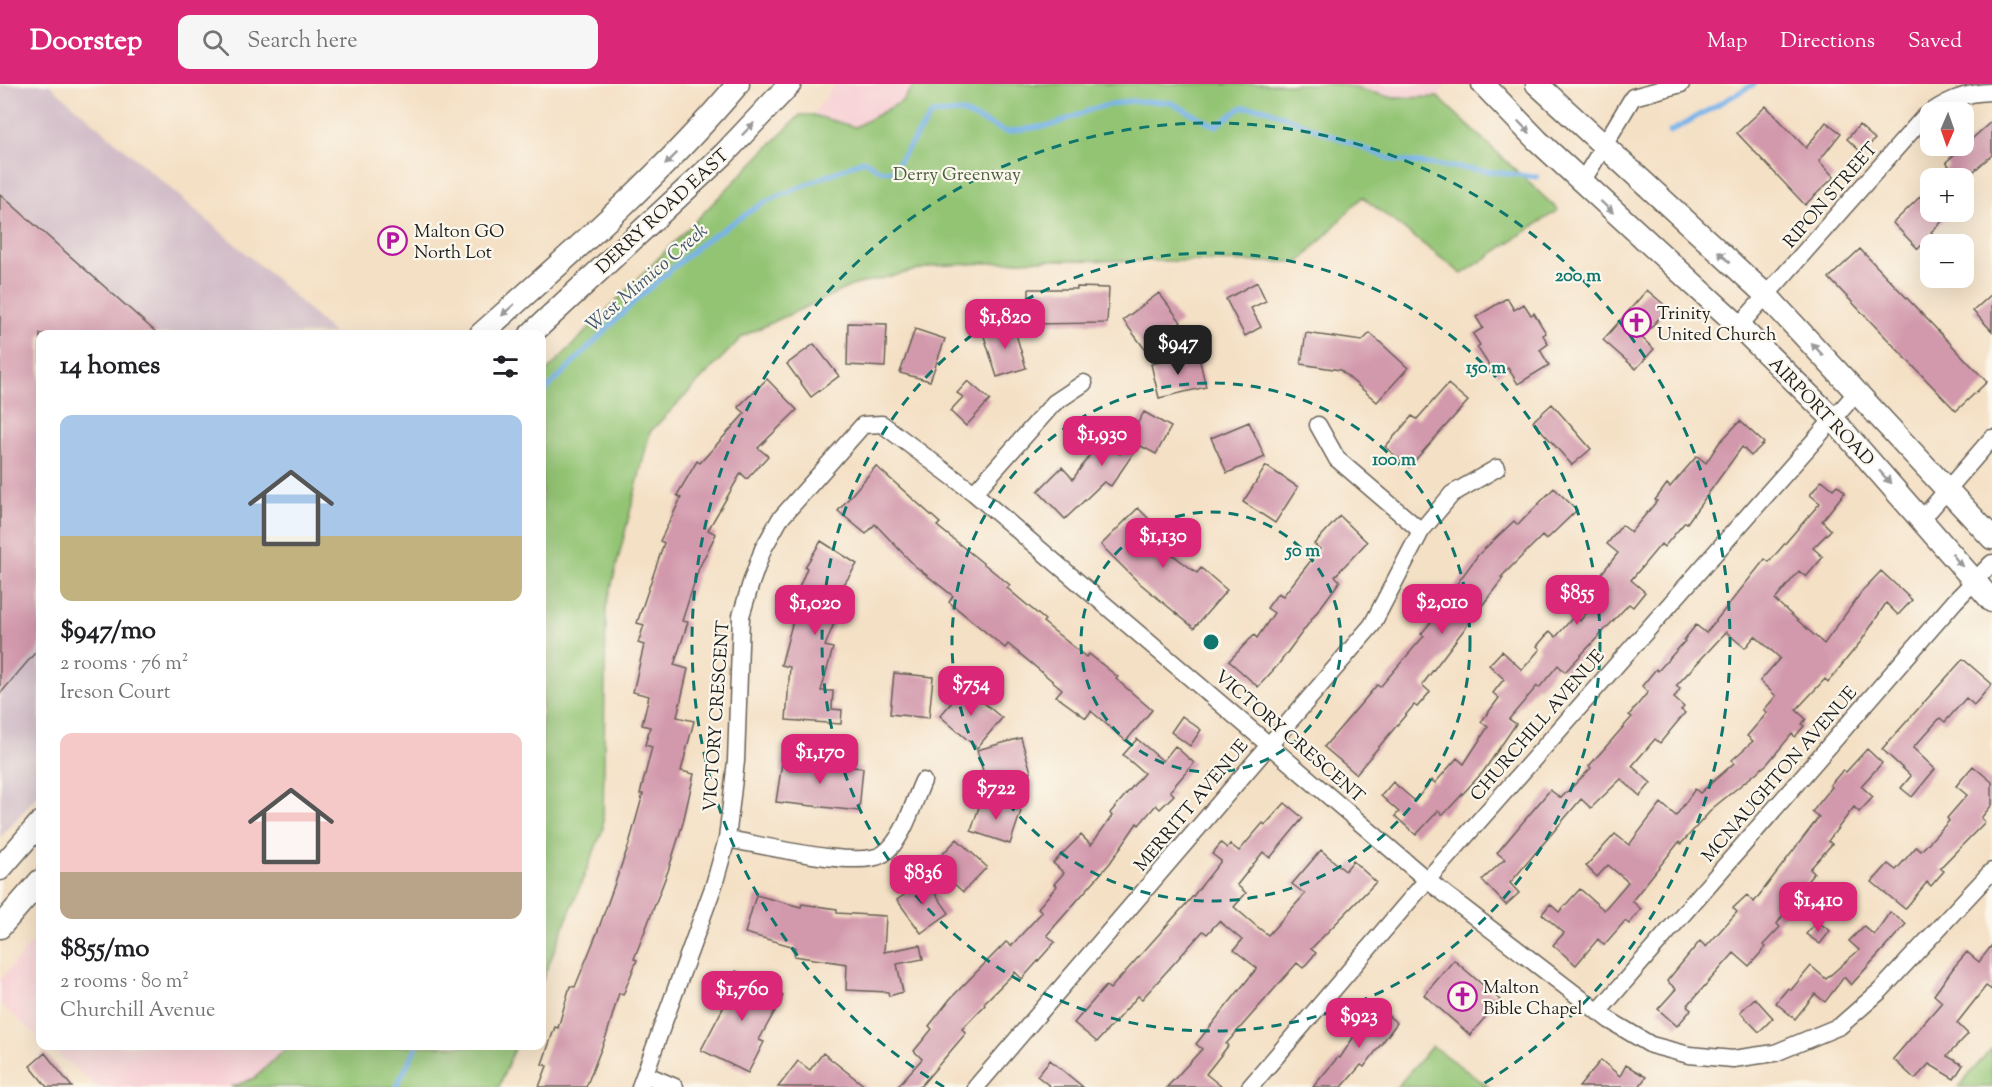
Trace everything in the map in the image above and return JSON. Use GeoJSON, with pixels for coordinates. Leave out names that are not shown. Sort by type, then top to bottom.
{"type":"FeatureCollection","features":[{"type":"Feature","properties":{"kind":"main road","name":"DERRY ROAD EAST"},"geometry":{"type":"LineString","coordinates":[[485,330],[641,189],[696,134],[738,84]]}},
{"type":"Feature","properties":{"kind":"main road","name":"DERRY ROAD EAST"},"geometry":{"type":"LineString","coordinates":[[535,330],[717,162],[790,84]]}},
{"type":"Feature","properties":{"kind":"main road","name":"AIRPORT ROAD"},"geometry":{"type":"LineString","coordinates":[[1484,84],[1581,182],[1739,326],[1832,418],[1992,601]]}},
{"type":"Feature","properties":{"kind":"main road","name":"AIRPORT ROAD"},"geometry":{"type":"LineString","coordinates":[[1537,84],[1767,296],[1945,490],[1992,537]]}},
{"type":"Feature","properties":{"kind":"main road"},"geometry":{"type":"LineString","coordinates":[[0,869],[36,828]]}},
{"type":"Feature","properties":{"kind":"main road"},"geometry":{"type":"LineString","coordinates":[[0,927],[36,886]]}},
{"type":"Feature","properties":{"kind":"street"},"geometry":{"type":"LineString","coordinates":[[1581,182],[1633,97],[1681,84]]}},
{"type":"Feature","properties":{"kind":"street","name":"RIPON STREET"},"geometry":{"type":"LineString","coordinates":[[1739,326],[1923,118],[1942,103],[1979,92],[1992,92]]}},
{"type":"Feature","properties":{"kind":"street"},"geometry":{"type":"LineString","coordinates":[[974,493],[1054,403],[1084,383]]}},
{"type":"Feature","properties":{"kind":"street","name":"CHURCHILL AVENUE"},"geometry":{"type":"LineString","coordinates":[[1250,1087],[1427,880],[1857,392]]}},
{"type":"Feature","properties":{"kind":"street","name":"VICTORY CRESCENT"},"geometry":{"type":"LineString","coordinates":[[642,1080],[714,885],[727,839],[736,761],[741,616],[763,549],[780,519],[863,425],[882,424],[974,493],[1427,880],[1598,1012],[1651,1045],[1689,1055],[1733,1059],[1775,1053],[1840,1026],[1880,991],[1992,871]]}},
{"type":"Feature","properties":{"kind":"street"},"geometry":{"type":"LineString","coordinates":[[1318,425],[1337,459],[1421,531]]}},
{"type":"Feature","properties":{"kind":"street"},"geometry":{"type":"LineString","coordinates":[[1922,519],[1992,438]]}},
{"type":"Feature","properties":{"kind":"street","name":"MERRITT AVENUE"},"geometry":{"type":"LineString","coordinates":[[976,1087],[1372,625],[1421,531],[1452,494],[1497,468]]}},
{"type":"Feature","properties":{"kind":"street","name":"MCNAUGHTON AVENUE"},"geometry":{"type":"LineString","coordinates":[[1598,1012],[1992,563]]}},
{"type":"Feature","properties":{"kind":"street"},"geometry":{"type":"LineString","coordinates":[[727,839],[848,861],[882,855],[896,840],[922,781]]}},
{"type":"Feature","properties":{"kind":"street"},"geometry":{"type":"LineString","coordinates":[[642,1080],[675,1087]]}},
{"type":"Feature","properties":{"kind":"shaded area"},"geometry":{"type":"Polygon","coordinates":[[[0,84],[49,84],[278,281],[330,330],[36,330],[36,797],[0,838],[0,84]]]}},
{"type":"Feature","properties":{"kind":"shaded area"},"geometry":{"type":"Polygon","coordinates":[[[835,84],[915,84],[901,102],[855,127],[813,115],[835,84]]]}},
{"type":"Feature","properties":{"kind":"shaded area"},"geometry":{"type":"Polygon","coordinates":[[[1339,84],[1446,84],[1438,97],[1394,98],[1339,84]]]}},
{"type":"Feature","properties":{"kind":"shaded area"},"geometry":{"type":"Polygon","coordinates":[[[36,938],[36,1035],[0,1004],[0,980],[36,938]]]}},
{"type":"Feature","properties":{"kind":"shaded area"},"geometry":{"type":"Polygon","coordinates":[[[54,1050],[284,1050],[255,1078],[231,1087],[97,1087],[54,1050]]]}},
{"type":"Feature","properties":{"kind":"green space","name":"Derry Greenway"},"geometry":{"type":"Polygon","coordinates":[[[915,84],[1339,84],[1394,98],[1438,97],[1558,210],[1462,274],[1362,197],[1300,262],[1038,260],[934,266],[851,286],[743,336],[650,432],[606,608],[603,829],[546,971],[546,372],[800,115],[813,115],[855,127],[901,102],[915,84]]]}},
{"type":"Feature","properties":{"kind":"green space"},"geometry":{"type":"Polygon","coordinates":[[[1432,1046],[1489,1087],[1397,1087],[1432,1046]]]}},
{"type":"Feature","properties":{"kind":"green space"},"geometry":{"type":"Polygon","coordinates":[[[1992,1048],[1992,1087],[1958,1087],[1992,1048]]]}},
{"type":"Feature","properties":{"kind":"green space"},"geometry":{"type":"Polygon","coordinates":[[[284,1050],[513,1050],[499,1087],[231,1087],[255,1078],[284,1050]]]}},
{"type":"Feature","properties":{"kind":"building"},"geometry":{"type":"Polygon","coordinates":[[[1766,106],[1806,148],[1826,122],[1841,133],[1819,161],[1834,177],[1805,205],[1737,133],[1766,106]]]}},
{"type":"Feature","properties":{"kind":"building"},"geometry":{"type":"Polygon","coordinates":[[[1992,121],[1992,155],[1974,171],[1974,168],[1947,168],[1949,166],[1946,162],[1953,156],[1974,156],[1974,137],[1992,121]]]}},
{"type":"Feature","properties":{"kind":"building"},"geometry":{"type":"Polygon","coordinates":[[[1859,125],[1875,139],[1862,153],[1847,139],[1859,125]]]}},
{"type":"Feature","properties":{"kind":"building"},"geometry":{"type":"Polygon","coordinates":[[[0,194],[153,330],[36,330],[36,652],[0,694],[0,194]]]}},
{"type":"Feature","properties":{"kind":"building"},"geometry":{"type":"Polygon","coordinates":[[[1920,197],[1920,222],[1942,222],[1931,232],[1933,234],[1920,234],[1918,249],[1893,223],[1920,197]]]}},
{"type":"Feature","properties":{"kind":"building"},"geometry":{"type":"Polygon","coordinates":[[[1860,249],[1987,382],[1956,411],[1829,278],[1860,249]]]}},
{"type":"Feature","properties":{"kind":"building"},"geometry":{"type":"Polygon","coordinates":[[[1257,282],[1266,301],[1251,308],[1261,327],[1245,336],[1226,299],[1257,282]]]}},
{"type":"Feature","properties":{"kind":"building"},"geometry":{"type":"Polygon","coordinates":[[[1077,287],[1109,288],[1107,323],[1029,324],[1029,289],[1077,289],[1077,287]]]}},
{"type":"Feature","properties":{"kind":"building","name":"Trinity United Church"},"geometry":{"type":"Polygon","coordinates":[[[1647,290],[1668,308],[1642,338],[1654,349],[1636,369],[1603,340],[1647,290]]]}},
{"type":"Feature","properties":{"kind":"building"},"geometry":{"type":"Polygon","coordinates":[[[1159,293],[1181,322],[1144,348],[1123,320],[1159,293]]]}},
{"type":"Feature","properties":{"kind":"building"},"geometry":{"type":"Polygon","coordinates":[[[1992,294],[1992,331],[1973,311],[1992,294]]]}},
{"type":"Feature","properties":{"kind":"building"},"geometry":{"type":"Polygon","coordinates":[[[1507,298],[1514,310],[1524,304],[1531,315],[1534,313],[1546,333],[1543,335],[1548,344],[1540,350],[1549,365],[1518,384],[1508,368],[1498,375],[1492,366],[1490,367],[1477,347],[1480,345],[1473,334],[1483,328],[1476,317],[1507,298]]]}},
{"type":"Feature","properties":{"kind":"building"},"geometry":{"type":"Polygon","coordinates":[[[848,323],[887,324],[885,367],[847,365],[848,323]]]}},
{"type":"Feature","properties":{"kind":"building"},"geometry":{"type":"Polygon","coordinates":[[[1013,324],[1026,368],[997,377],[983,333],[1013,324]]]}},
{"type":"Feature","properties":{"kind":"building"},"geometry":{"type":"Polygon","coordinates":[[[915,329],[945,339],[930,381],[900,373],[915,329]]]}},
{"type":"Feature","properties":{"kind":"building"},"geometry":{"type":"Polygon","coordinates":[[[1306,333],[1362,341],[1370,333],[1408,368],[1377,402],[1340,370],[1301,364],[1306,333]]]}},
{"type":"Feature","properties":{"kind":"building"},"geometry":{"type":"Polygon","coordinates":[[[814,344],[839,376],[811,397],[787,364],[814,344]]]}},
{"type":"Feature","properties":{"kind":"building"},"geometry":{"type":"Polygon","coordinates":[[[1198,353],[1206,387],[1159,398],[1151,364],[1198,353]]]}},
{"type":"Feature","properties":{"kind":"building"},"geometry":{"type":"Polygon","coordinates":[[[767,379],[797,410],[758,448],[768,456],[747,479],[741,473],[708,530],[716,534],[699,568],[682,621],[688,622],[674,665],[688,669],[677,717],[694,721],[681,771],[694,774],[683,823],[668,871],[634,959],[637,960],[623,995],[619,993],[607,1034],[586,1087],[539,1087],[547,1066],[542,1064],[555,1027],[558,1028],[570,986],[575,987],[597,933],[629,844],[643,794],[640,794],[652,747],[645,745],[650,727],[642,725],[649,696],[633,692],[644,645],[638,643],[644,625],[637,623],[664,543],[660,541],[681,498],[677,495],[697,461],[700,463],[745,413],[738,407],[767,379]]]}},
{"type":"Feature","properties":{"kind":"building"},"geometry":{"type":"Polygon","coordinates":[[[968,381],[990,400],[966,426],[950,411],[963,397],[957,393],[968,381]]]}},
{"type":"Feature","properties":{"kind":"building"},"geometry":{"type":"Polygon","coordinates":[[[1448,384],[1468,401],[1409,467],[1385,447],[1412,416],[1417,419],[1448,384]]]}},
{"type":"Feature","properties":{"kind":"building"},"geometry":{"type":"Polygon","coordinates":[[[1552,404],[1591,449],[1572,465],[1533,421],[1552,404]]]}},
{"type":"Feature","properties":{"kind":"building"},"geometry":{"type":"Polygon","coordinates":[[[1144,412],[1171,427],[1156,454],[1139,445],[1111,486],[1104,482],[1065,519],[1038,491],[1062,467],[1073,479],[1100,440],[1120,454],[1144,412]]]}},
{"type":"Feature","properties":{"kind":"building"},"geometry":{"type":"Polygon","coordinates":[[[1740,421],[1764,443],[1751,456],[1742,447],[1687,523],[1685,522],[1664,547],[1661,544],[1631,580],[1645,592],[1633,607],[1629,604],[1565,672],[1558,665],[1539,688],[1537,686],[1509,719],[1516,724],[1483,772],[1443,815],[1438,811],[1416,835],[1395,816],[1399,812],[1381,796],[1393,782],[1415,801],[1432,780],[1435,783],[1457,758],[1464,764],[1488,727],[1481,722],[1499,698],[1493,693],[1504,679],[1489,665],[1502,651],[1522,670],[1540,649],[1537,646],[1550,631],[1556,637],[1574,616],[1580,621],[1608,587],[1597,579],[1618,553],[1607,544],[1622,525],[1631,532],[1657,501],[1655,500],[1667,484],[1670,487],[1697,456],[1706,463],[1719,443],[1740,421]]]}},
{"type":"Feature","properties":{"kind":"building"},"geometry":{"type":"Polygon","coordinates":[[[1249,422],[1265,457],[1227,473],[1211,438],[1249,422]]]}},
{"type":"Feature","properties":{"kind":"building"},"geometry":{"type":"Polygon","coordinates":[[[876,466],[940,523],[937,526],[1010,585],[1007,588],[1045,620],[1043,622],[1086,657],[1089,654],[1118,677],[1116,679],[1152,710],[1126,741],[1091,711],[1086,718],[1056,696],[1062,689],[1008,644],[1005,648],[949,602],[953,596],[915,566],[875,524],[866,534],[838,511],[876,466]]]}},
{"type":"Feature","properties":{"kind":"building"},"geometry":{"type":"Polygon","coordinates":[[[1266,466],[1298,487],[1275,523],[1243,502],[1266,466]]]}},
{"type":"Feature","properties":{"kind":"building"},"geometry":{"type":"Polygon","coordinates":[[[1822,480],[1833,489],[1837,485],[1845,492],[1822,521],[1831,530],[1813,548],[1823,557],[1806,577],[1799,571],[1775,600],[1824,644],[1863,590],[1881,571],[1912,600],[1898,615],[1886,603],[1862,640],[1828,682],[1825,679],[1796,710],[1806,719],[1802,724],[1804,726],[1795,737],[1792,734],[1767,764],[1714,807],[1681,844],[1679,842],[1632,901],[1641,909],[1629,924],[1625,921],[1604,945],[1598,939],[1576,965],[1553,945],[1564,933],[1542,914],[1550,904],[1559,912],[1580,889],[1604,910],[1628,882],[1608,865],[1597,877],[1586,866],[1615,834],[1629,845],[1661,803],[1676,816],[1695,789],[1700,793],[1734,763],[1732,760],[1753,741],[1747,736],[1767,713],[1764,710],[1776,696],[1760,681],[1780,658],[1755,636],[1745,648],[1726,632],[1676,686],[1680,689],[1674,698],[1684,707],[1681,710],[1685,713],[1660,743],[1655,739],[1632,766],[1651,783],[1640,796],[1621,779],[1591,808],[1581,799],[1510,883],[1519,893],[1506,905],[1482,880],[1505,859],[1497,853],[1550,790],[1561,798],[1591,768],[1589,766],[1632,717],[1629,715],[1648,692],[1642,686],[1656,669],[1658,671],[1696,625],[1706,633],[1765,559],[1769,562],[1820,503],[1810,495],[1822,480]]]}},
{"type":"Feature","properties":{"kind":"building"},"geometry":{"type":"Polygon","coordinates":[[[1554,488],[1577,510],[1546,540],[1542,536],[1501,577],[1503,578],[1422,685],[1430,692],[1417,707],[1414,705],[1356,774],[1324,747],[1377,685],[1380,687],[1424,636],[1421,634],[1454,594],[1451,592],[1478,555],[1514,521],[1518,525],[1554,488]]]}},
{"type":"Feature","properties":{"kind":"building"},"geometry":{"type":"Polygon","coordinates":[[[1138,508],[1161,531],[1157,535],[1177,550],[1173,555],[1197,573],[1201,568],[1227,590],[1194,628],[1137,581],[1101,545],[1138,508]]]}},
{"type":"Feature","properties":{"kind":"building"},"geometry":{"type":"Polygon","coordinates":[[[1340,516],[1367,542],[1335,576],[1340,581],[1278,665],[1258,687],[1229,661],[1254,635],[1257,638],[1274,613],[1267,608],[1278,593],[1283,596],[1320,549],[1314,544],[1340,516]]]}},
{"type":"Feature","properties":{"kind":"building"},"geometry":{"type":"Polygon","coordinates":[[[821,541],[857,564],[834,600],[842,603],[825,646],[833,648],[821,691],[833,691],[832,709],[842,710],[841,724],[786,720],[790,667],[781,665],[794,617],[788,614],[807,568],[805,567],[821,541]]]}},
{"type":"Feature","properties":{"kind":"building"},"geometry":{"type":"Polygon","coordinates":[[[1963,659],[1992,684],[1974,705],[1966,698],[1945,722],[1940,718],[1913,748],[1935,769],[1912,797],[1901,788],[1911,776],[1882,749],[1963,659]]]}},
{"type":"Feature","properties":{"kind":"building"},"geometry":{"type":"Polygon","coordinates":[[[894,673],[933,677],[929,718],[890,714],[894,673]]]}},
{"type":"Feature","properties":{"kind":"building"},"geometry":{"type":"Polygon","coordinates":[[[965,687],[1002,718],[977,748],[940,716],[965,687]]]}},
{"type":"Feature","properties":{"kind":"building"},"geometry":{"type":"Polygon","coordinates":[[[1182,716],[1201,730],[1190,746],[1171,732],[1182,716]]]}},
{"type":"Feature","properties":{"kind":"building"},"geometry":{"type":"Polygon","coordinates":[[[1021,738],[1031,772],[987,785],[977,750],[1021,738]]]}},
{"type":"Feature","properties":{"kind":"building"},"geometry":{"type":"Polygon","coordinates":[[[1137,739],[1163,761],[1175,746],[1194,763],[1170,791],[1174,795],[1160,809],[1156,805],[1139,825],[1137,823],[1110,863],[1047,935],[1055,942],[1022,979],[1015,972],[984,1003],[985,1005],[962,1029],[966,1033],[920,1087],[897,1087],[922,1059],[914,1051],[932,1029],[929,1026],[950,999],[1006,942],[1011,946],[1042,912],[1038,908],[1057,886],[1054,884],[1064,873],[1053,863],[1081,835],[1091,845],[1112,816],[1110,813],[1144,773],[1123,755],[1137,739]]]}},
{"type":"Feature","properties":{"kind":"building"},"geometry":{"type":"Polygon","coordinates":[[[1867,749],[1882,763],[1861,786],[1873,797],[1859,812],[1854,807],[1828,841],[1832,844],[1810,869],[1814,873],[1777,924],[1780,927],[1763,945],[1766,947],[1749,966],[1734,953],[1687,1006],[1691,1010],[1677,1026],[1658,1009],[1676,989],[1667,981],[1700,941],[1706,947],[1737,912],[1733,908],[1747,895],[1754,902],[1819,817],[1812,812],[1832,787],[1830,785],[1843,770],[1846,772],[1867,749]]]}},
{"type":"Feature","properties":{"kind":"building"},"geometry":{"type":"Polygon","coordinates":[[[783,756],[821,762],[821,764],[863,768],[859,811],[776,802],[783,756]]]}},
{"type":"Feature","properties":{"kind":"building"},"geometry":{"type":"Polygon","coordinates":[[[1973,766],[1992,782],[1992,805],[1981,818],[1985,822],[1940,868],[1944,871],[1931,886],[1927,882],[1905,909],[1872,882],[1888,864],[1896,870],[1916,847],[1921,851],[1949,821],[1947,818],[1967,795],[1956,786],[1973,766]]]}},
{"type":"Feature","properties":{"kind":"building"},"geometry":{"type":"Polygon","coordinates":[[[982,798],[1021,811],[1010,844],[971,831],[982,798]]]}},
{"type":"Feature","properties":{"kind":"building"},"geometry":{"type":"Polygon","coordinates":[[[1285,803],[1303,818],[1270,858],[1263,852],[1237,885],[1246,893],[1234,907],[1268,935],[1305,894],[1292,884],[1321,850],[1345,871],[1353,861],[1376,882],[1311,949],[1316,953],[1303,968],[1297,963],[1226,1044],[1228,1046],[1206,1074],[1222,1087],[1167,1087],[1202,1049],[1196,1044],[1257,968],[1234,950],[1242,940],[1219,921],[1207,934],[1203,931],[1142,999],[1138,996],[1097,1042],[1074,1023],[1106,986],[1110,989],[1194,895],[1221,861],[1212,854],[1221,843],[1227,848],[1230,844],[1239,851],[1263,823],[1265,825],[1285,803]]]}},
{"type":"Feature","properties":{"kind":"building"},"geometry":{"type":"Polygon","coordinates":[[[957,839],[987,867],[963,892],[933,864],[957,839]]]}},
{"type":"Feature","properties":{"kind":"building"},"geometry":{"type":"Polygon","coordinates":[[[926,880],[949,913],[921,933],[897,900],[926,880]]]}},
{"type":"Feature","properties":{"kind":"building"},"geometry":{"type":"Polygon","coordinates":[[[756,895],[801,907],[802,904],[837,909],[837,913],[886,916],[884,952],[920,945],[923,959],[897,964],[903,992],[889,996],[888,992],[846,990],[847,964],[794,956],[795,947],[745,933],[756,895]]]}},
{"type":"Feature","properties":{"kind":"building"},"geometry":{"type":"Polygon","coordinates":[[[1890,912],[1906,924],[1851,985],[1844,977],[1825,1002],[1815,994],[1795,1019],[1776,1003],[1788,988],[1791,990],[1811,966],[1826,979],[1859,950],[1849,941],[1864,926],[1874,935],[1890,912]]]}},
{"type":"Feature","properties":{"kind":"building"},"geometry":{"type":"Polygon","coordinates":[[[1817,921],[1830,931],[1820,944],[1806,934],[1817,921]]]}},
{"type":"Feature","properties":{"kind":"building"},"geometry":{"type":"Polygon","coordinates":[[[1992,945],[1992,990],[1986,986],[1957,1023],[1968,1034],[1947,1056],[1963,1065],[1954,1079],[1929,1064],[1915,1079],[1893,1059],[1942,1002],[1934,995],[1967,952],[1979,962],[1992,945]]]}},
{"type":"Feature","properties":{"kind":"building","name":"Malton Bible Chapel"},"geometry":{"type":"Polygon","coordinates":[[[1454,960],[1500,1000],[1470,1035],[1424,995],[1454,960]]]}},
{"type":"Feature","properties":{"kind":"building"},"geometry":{"type":"Polygon","coordinates":[[[736,971],[783,996],[759,1040],[764,1042],[748,1073],[701,1050],[724,1006],[719,1003],[736,971]]]}},
{"type":"Feature","properties":{"kind":"building"},"geometry":{"type":"Polygon","coordinates":[[[1755,998],[1773,1018],[1759,1032],[1740,1012],[1755,998]]]}},
{"type":"Feature","properties":{"kind":"building"},"geometry":{"type":"Polygon","coordinates":[[[1374,1004],[1397,1023],[1364,1067],[1361,1065],[1342,1087],[1313,1087],[1338,1057],[1340,1058],[1364,1021],[1362,1019],[1374,1004]]]}},
{"type":"Feature","properties":{"kind":"building"},"geometry":{"type":"Polygon","coordinates":[[[45,1053],[72,1087],[47,1087],[30,1066],[45,1053]]]}},
{"type":"Feature","properties":{"kind":"building"},"geometry":{"type":"Polygon","coordinates":[[[823,1053],[866,1087],[778,1087],[798,1061],[810,1070],[823,1053]]]}},
{"type":"Feature","properties":{"kind":"building"},"geometry":{"type":"Polygon","coordinates":[[[1050,1060],[1083,1087],[1051,1087],[1037,1076],[1050,1060]]]}},
{"type":"Feature","properties":{"kind":"building"},"geometry":{"type":"Polygon","coordinates":[[[1601,1060],[1620,1076],[1626,1065],[1646,1077],[1639,1087],[1579,1087],[1601,1060]]]}},
{"type":"Feature","properties":{"kind":"waterway","name":"West Mimico Creek"},"geometry":{"type":"LineString","coordinates":[[1670,132],[1754,84]]}},
{"type":"Feature","properties":{"kind":"waterway","name":"West Mimico Creek"},"geometry":{"type":"LineString","coordinates":[[546,390],[637,299],[703,242],[763,203],[864,160],[879,170],[892,171],[932,114],[962,112],[1006,132],[1053,125],[1095,108],[1128,101],[1170,102],[1216,126],[1242,107],[1263,108],[1393,160],[1537,177]]}},
{"type":"Feature","properties":{"kind":"waterway","name":"West Mimico Creek"},"geometry":{"type":"LineString","coordinates":[[396,1087],[415,1050]]}},
{"type":"Feature","properties":{"kind":"place","name":"Malton GO North Lot"},"geometry":{"type":"Point","coordinates":[393,241]}},
{"type":"Feature","properties":{"kind":"place","name":"Trinity United Church"},"geometry":{"type":"Point","coordinates":[1636,323]}},
{"type":"Feature","properties":{"kind":"place","name":"Malton Bible Chapel"},"geometry":{"type":"Point","coordinates":[1462,997]}}]}
